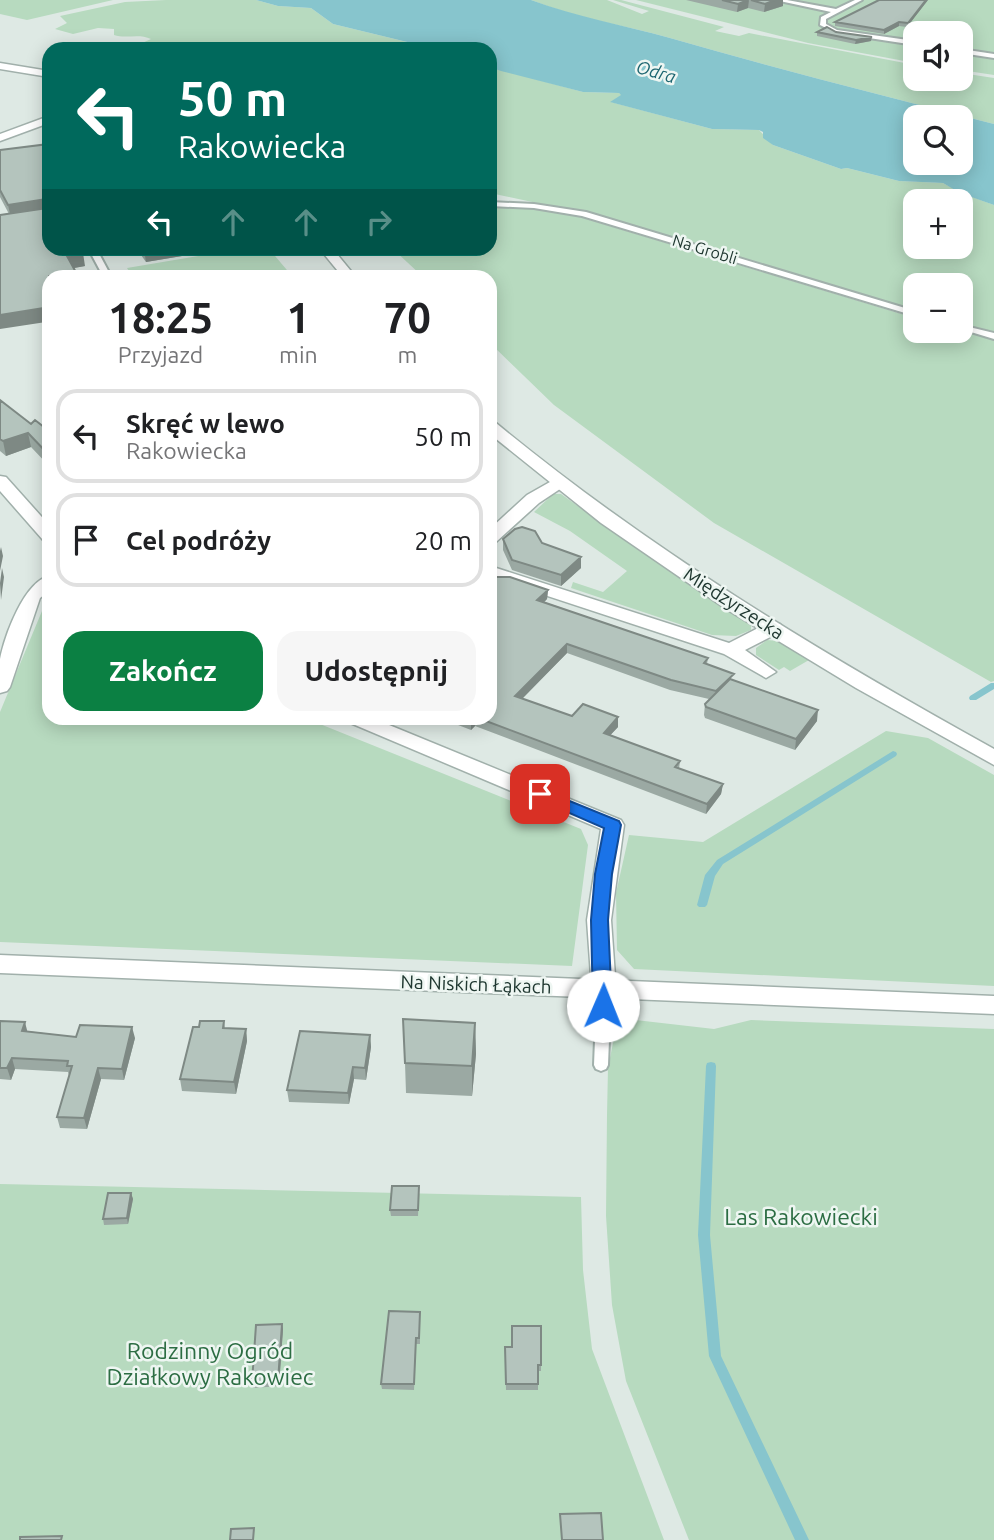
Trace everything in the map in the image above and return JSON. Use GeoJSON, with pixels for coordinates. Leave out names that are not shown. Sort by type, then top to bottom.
{"type":"FeatureCollection","features":[{"type":"Feature","properties":{"kind":"street"},"geometry":{"type":"LineString","coordinates":[[0,66],[42,73]]}},
{"type":"Feature","properties":{"kind":"street"},"geometry":{"type":"LineString","coordinates":[[0,138],[42,122]]}},
{"type":"Feature","properties":{"kind":"street"},"geometry":{"type":"LineString","coordinates":[[332,256],[344,270]]}},
{"type":"Feature","properties":{"kind":"street","name":"Międzyrzecka"},"geometry":{"type":"LineString","coordinates":[[497,432],[557,483],[634,538],[773,628],[903,707],[994,758]]}},
{"type":"Feature","properties":{"kind":"street"},"geometry":{"type":"LineString","coordinates":[[0,481],[42,528]]}},
{"type":"Feature","properties":{"kind":"street"},"geometry":{"type":"LineString","coordinates":[[497,532],[533,499],[557,483]]}},
{"type":"Feature","properties":{"kind":"street"},"geometry":{"type":"LineString","coordinates":[[497,572],[731,650],[766,672]]}},
{"type":"Feature","properties":{"kind":"street"},"geometry":{"type":"LineString","coordinates":[[0,687],[32,596],[42,588]]}},
{"type":"Feature","properties":{"kind":"street"},"geometry":{"type":"LineString","coordinates":[[731,650],[773,628]]}},
{"type":"Feature","properties":{"kind":"street"},"geometry":{"type":"LineString","coordinates":[[372,725],[613,825],[599,920],[604,990]]}},
{"type":"Feature","properties":{"kind":"street","name":"Na Niskich Łąkach"},"geometry":{"type":"LineString","coordinates":[[0,964],[994,1005]]}},
{"type":"Feature","properties":{"kind":"lane"},"geometry":{"type":"LineString","coordinates":[[776,0],[836,11]]}},
{"type":"Feature","properties":{"kind":"lane"},"geometry":{"type":"LineString","coordinates":[[859,0],[823,18],[822,25],[836,31],[903,41]]}},
{"type":"Feature","properties":{"kind":"lane"},"geometry":{"type":"LineString","coordinates":[[973,53],[994,56]]}},
{"type":"Feature","properties":{"kind":"lane","name":"Na Grobli"},"geometry":{"type":"LineString","coordinates":[[497,204],[534,206],[583,214],[903,310]]}},
{"type":"Feature","properties":{"kind":"lane"},"geometry":{"type":"LineString","coordinates":[[973,330],[994,336]]}},
{"type":"Feature","properties":{"kind":"lane"},"geometry":{"type":"LineString","coordinates":[[601,1065],[604,990]]}},
{"type":"Feature","properties":{"kind":"green space"},"geometry":{"type":"Polygon","coordinates":[[[0,0],[113,0],[27,20],[0,14],[0,0]]]}},
{"type":"Feature","properties":{"kind":"green space"},"geometry":{"type":"Polygon","coordinates":[[[256,0],[278,6],[311,8],[333,24],[407,42],[144,42],[151,39],[114,35],[114,29],[98,28],[73,34],[55,29],[67,23],[60,16],[125,2],[256,0]]]}},
{"type":"Feature","properties":{"kind":"green space"},"geometry":{"type":"Polygon","coordinates":[[[531,0],[607,0],[642,14],[649,11],[613,0],[621,0],[724,27],[715,31],[739,36],[749,33],[903,63],[903,91],[973,91],[973,75],[994,78],[994,124],[973,119],[973,105],[921,105],[531,0]]]}},
{"type":"Feature","properties":{"kind":"green space"},"geometry":{"type":"Polygon","coordinates":[[[636,0],[994,0],[994,75],[973,72],[973,21],[903,21],[903,61],[808,43],[636,0]]]}},
{"type":"Feature","properties":{"kind":"green space"},"geometry":{"type":"Polygon","coordinates":[[[497,69],[583,92],[619,93],[622,95],[611,102],[712,129],[759,130],[773,145],[841,169],[847,168],[899,181],[943,183],[954,189],[903,189],[903,259],[973,259],[973,197],[994,205],[994,333],[973,327],[973,273],[903,273],[903,307],[597,216],[497,195],[497,69]]]}},
{"type":"Feature","properties":{"kind":"green space"},"geometry":{"type":"Polygon","coordinates":[[[497,207],[532,207],[580,217],[903,314],[903,343],[973,343],[973,334],[994,340],[994,681],[991,682],[714,523],[554,405],[497,350],[497,270],[416,270],[401,256],[497,256],[497,207]]]}},
{"type":"Feature","properties":{"kind":"green space"},"geometry":{"type":"Polygon","coordinates":[[[198,256],[275,256],[287,270],[128,270],[127,268],[198,256]]]}},
{"type":"Feature","properties":{"kind":"green space"},"geometry":{"type":"Polygon","coordinates":[[[553,494],[561,494],[642,552],[751,624],[751,630],[736,636],[712,635],[571,588],[573,582],[603,592],[627,571],[570,531],[534,512],[553,494]]]}},
{"type":"Feature","properties":{"kind":"green space"},"geometry":{"type":"Polygon","coordinates":[[[42,611],[42,725],[322,725],[581,829],[588,845],[572,966],[0,942],[0,712],[42,611]]]}},
{"type":"Feature","properties":{"kind":"green space"},"geometry":{"type":"Polygon","coordinates":[[[767,640],[779,641],[809,660],[790,671],[784,667],[779,670],[756,655],[756,648],[767,640]]]}},
{"type":"Feature","properties":{"kind":"green space"},"geometry":{"type":"Polygon","coordinates":[[[886,731],[928,738],[994,775],[994,986],[634,969],[617,950],[616,893],[629,835],[703,842],[886,731]]]}},
{"type":"Feature","properties":{"kind":"green space","name":"Las Rakowiecki"},"geometry":{"type":"Polygon","coordinates":[[[618,1018],[714,1029],[751,1020],[994,1029],[994,1540],[689,1540],[626,1381],[612,1305],[606,1216],[607,1115],[608,1068],[618,1018]]]}},
{"type":"Feature","properties":{"kind":"green space","name":"Rodzinny Ogród Działkowy Rakowiec"},"geometry":{"type":"Polygon","coordinates":[[[0,1184],[581,1197],[583,1270],[592,1349],[664,1540],[0,1540],[0,1184]]]}},
{"type":"Feature","properties":{"kind":"water","name":"Odra"},"geometry":{"type":"Polygon","coordinates":[[[256,0],[531,0],[921,105],[903,105],[903,175],[973,175],[973,119],[994,124],[994,205],[973,198],[973,189],[953,189],[943,183],[899,181],[847,168],[841,169],[773,145],[763,138],[763,132],[759,130],[712,129],[610,102],[621,95],[619,93],[583,92],[501,71],[497,70],[497,42],[407,42],[333,24],[311,8],[278,6],[256,0]]]}},
{"type":"Feature","properties":{"kind":"building"},"geometry":{"type":"Polygon","coordinates":[[[722,0],[748,0],[738,4],[722,0]]]}},
{"type":"Feature","properties":{"kind":"building"},"geometry":{"type":"Polygon","coordinates":[[[751,0],[775,0],[765,4],[751,0]]]}},
{"type":"Feature","properties":{"kind":"building"},"geometry":{"type":"Polygon","coordinates":[[[879,0],[926,0],[910,21],[899,22],[884,30],[835,22],[879,0]]]}},
{"type":"Feature","properties":{"kind":"building"},"geometry":{"type":"Polygon","coordinates":[[[827,27],[836,32],[872,37],[856,40],[817,32],[827,27]]]}},
{"type":"Feature","properties":{"kind":"building"},"geometry":{"type":"Polygon","coordinates":[[[42,145],[42,200],[8,205],[0,190],[0,150],[42,145]]]}},
{"type":"Feature","properties":{"kind":"building"},"geometry":{"type":"Polygon","coordinates":[[[42,209],[42,256],[67,256],[75,270],[42,270],[42,308],[0,315],[0,215],[42,209]]]}},
{"type":"Feature","properties":{"kind":"building"},"geometry":{"type":"Polygon","coordinates":[[[0,400],[31,424],[35,420],[42,426],[42,448],[28,433],[3,441],[0,439],[0,400]]]}},
{"type":"Feature","properties":{"kind":"building"},"geometry":{"type":"Polygon","coordinates":[[[522,527],[535,531],[542,543],[581,557],[561,575],[512,560],[503,539],[522,527]]]}},
{"type":"Feature","properties":{"kind":"building"},"geometry":{"type":"Polygon","coordinates":[[[497,577],[510,577],[548,590],[537,600],[708,658],[704,663],[734,674],[716,691],[671,680],[567,644],[515,696],[572,716],[583,704],[618,717],[604,733],[680,761],[675,767],[723,784],[707,804],[497,725],[497,577]]]}},
{"type":"Feature","properties":{"kind":"building"},"geometry":{"type":"Polygon","coordinates":[[[730,679],[818,710],[796,739],[706,707],[705,704],[730,679]]]}},
{"type":"Feature","properties":{"kind":"building"},"geometry":{"type":"Polygon","coordinates":[[[403,1019],[475,1023],[472,1066],[405,1063],[403,1019]]]}},
{"type":"Feature","properties":{"kind":"building"},"geometry":{"type":"Polygon","coordinates":[[[0,1021],[25,1022],[22,1031],[76,1037],[80,1025],[132,1027],[122,1069],[98,1068],[84,1118],[57,1117],[72,1066],[67,1066],[68,1061],[12,1058],[7,1068],[0,1068],[0,1021]]]}},
{"type":"Feature","properties":{"kind":"building"},"geometry":{"type":"Polygon","coordinates":[[[200,1021],[224,1021],[223,1028],[246,1029],[234,1082],[180,1079],[193,1027],[199,1027],[200,1021]]]}},
{"type":"Feature","properties":{"kind":"building"},"geometry":{"type":"Polygon","coordinates":[[[300,1031],[370,1035],[365,1068],[353,1067],[348,1093],[287,1090],[300,1031]]]}},
{"type":"Feature","properties":{"kind":"building"},"geometry":{"type":"Polygon","coordinates":[[[392,1186],[419,1186],[418,1210],[390,1210],[392,1186]]]}},
{"type":"Feature","properties":{"kind":"building"},"geometry":{"type":"Polygon","coordinates":[[[108,1193],[131,1193],[127,1218],[103,1219],[108,1193]]]}},
{"type":"Feature","properties":{"kind":"building"},"geometry":{"type":"Polygon","coordinates":[[[389,1311],[420,1312],[414,1384],[381,1384],[389,1311]]]}},
{"type":"Feature","properties":{"kind":"building"},"geometry":{"type":"Polygon","coordinates":[[[282,1324],[278,1381],[252,1382],[256,1325],[282,1324]]]}},
{"type":"Feature","properties":{"kind":"building"},"geometry":{"type":"Polygon","coordinates":[[[512,1326],[541,1326],[538,1384],[506,1384],[505,1347],[512,1347],[512,1326]]]}},
{"type":"Feature","properties":{"kind":"building"},"geometry":{"type":"Polygon","coordinates":[[[601,1513],[603,1540],[562,1540],[560,1514],[601,1513]]]}},
{"type":"Feature","properties":{"kind":"building"},"geometry":{"type":"Polygon","coordinates":[[[254,1528],[253,1540],[230,1540],[231,1529],[254,1528]]]}},
{"type":"Feature","properties":{"kind":"building"},"geometry":{"type":"Polygon","coordinates":[[[62,1536],[61,1540],[20,1540],[20,1537],[62,1536]]]}},
{"type":"Feature","properties":{"kind":"waterway"},"geometry":{"type":"LineString","coordinates":[[973,698],[994,685]]}},
{"type":"Feature","properties":{"kind":"waterway"},"geometry":{"type":"LineString","coordinates":[[702,905],[710,875],[720,862],[893,754]]}},
{"type":"Feature","properties":{"kind":"waterway"},"geometry":{"type":"LineString","coordinates":[[711,1066],[704,1235],[715,1356],[802,1540]]}},
{"type":"Feature","properties":{"kind":"route"},"geometry":{"type":"LineString","coordinates":[[540,794],[613,825],[599,920],[604,975],[603,1006]]}}]}
